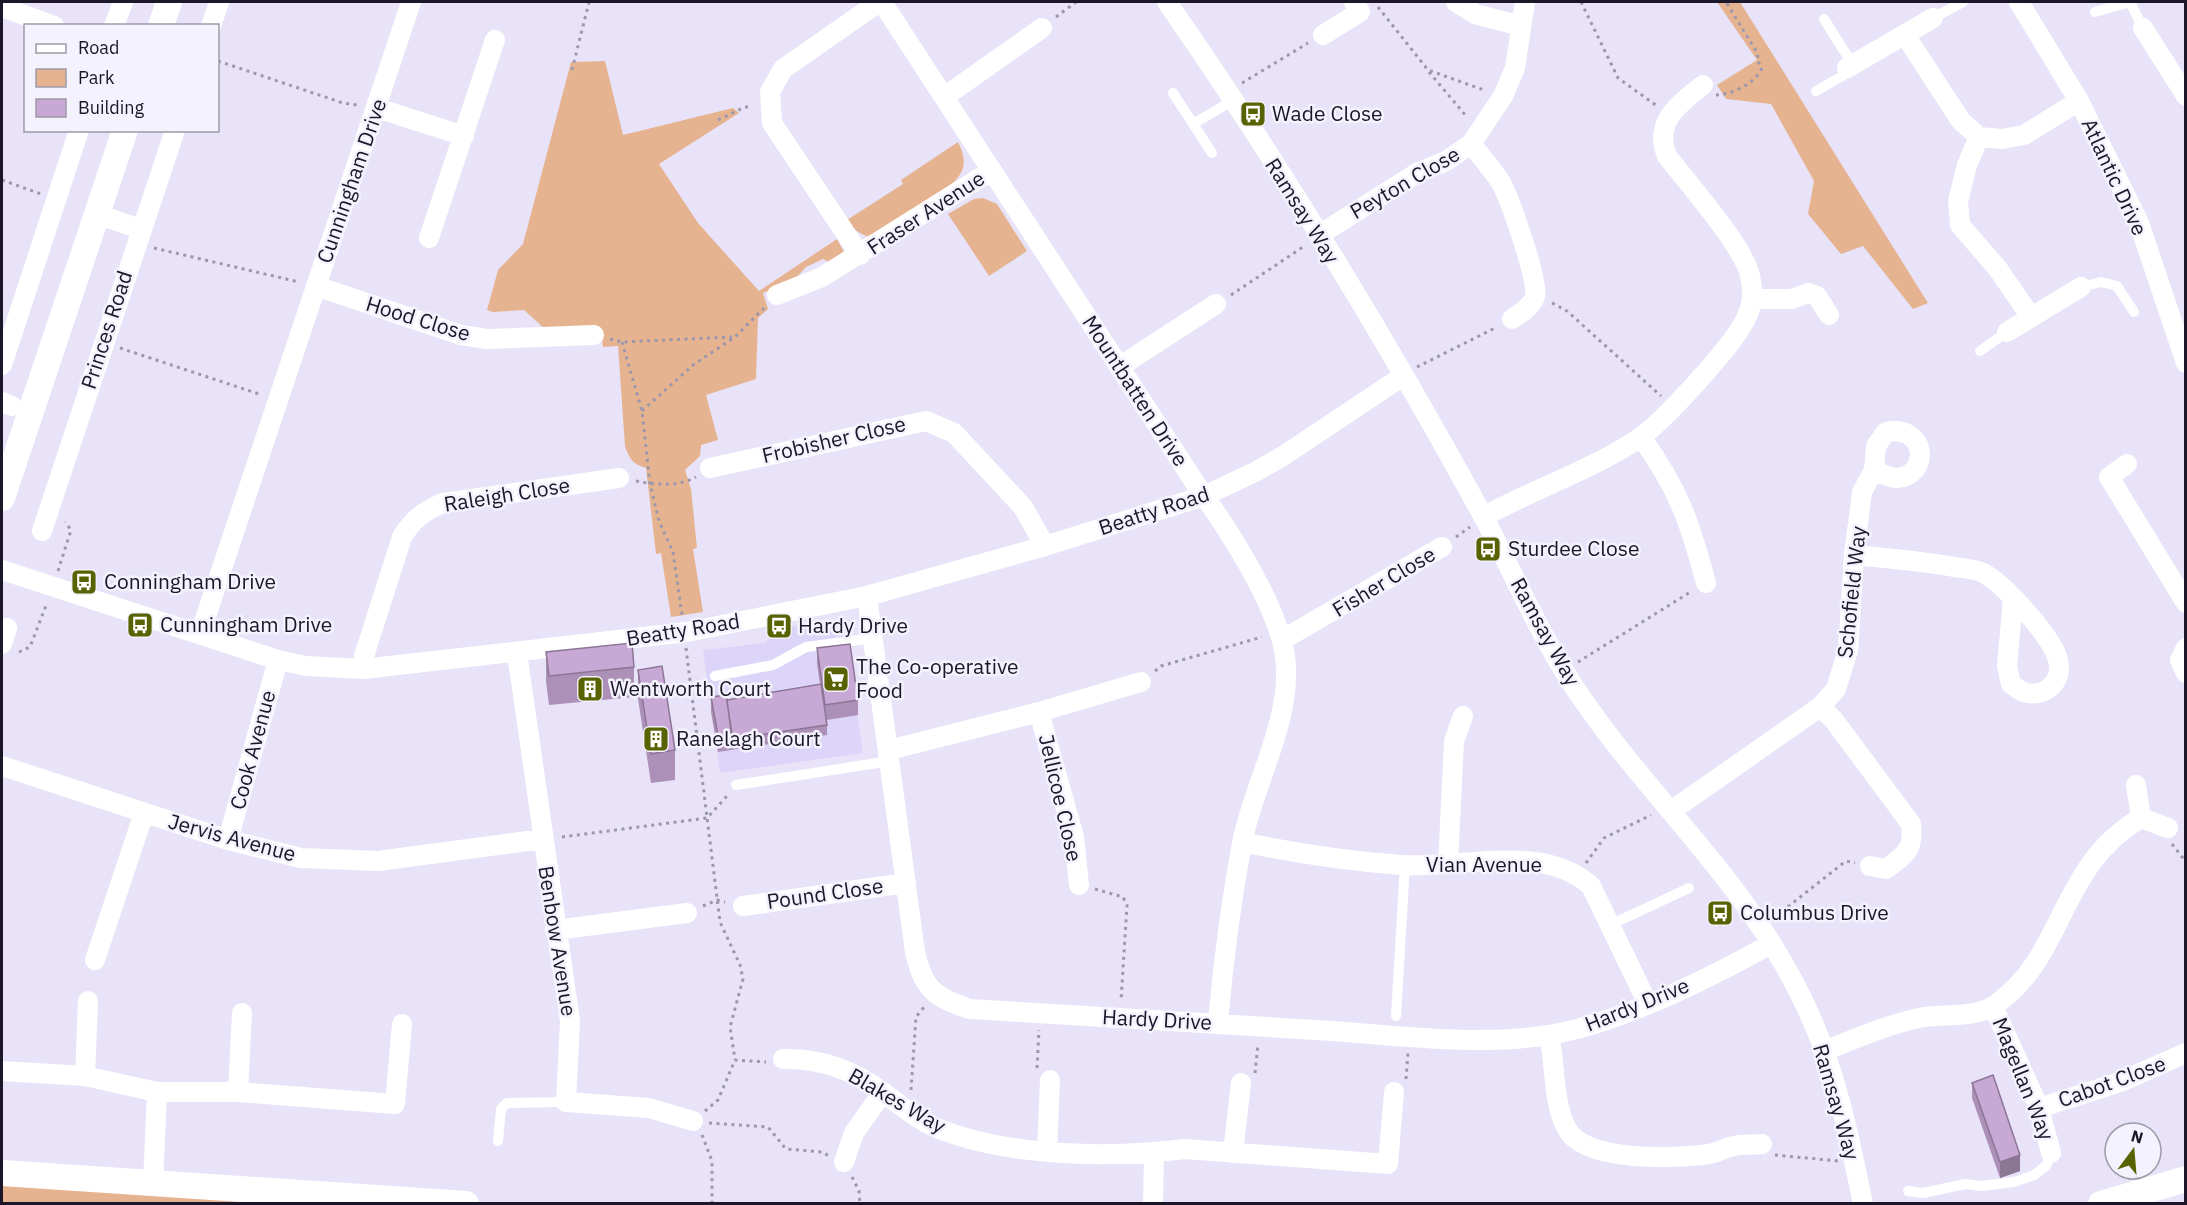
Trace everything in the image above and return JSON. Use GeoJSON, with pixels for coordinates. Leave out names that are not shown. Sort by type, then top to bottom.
{"type":"FeatureCollection","features":[{"type":"Feature","properties":{"kind":"street"},"geometry":{"type":"LineString","coordinates":[[115,24],[123,2]]}},
{"type":"Feature","properties":{"kind":"street"},"geometry":{"type":"LineString","coordinates":[[162,24],[169,2]]}},
{"type":"Feature","properties":{"kind":"street"},"geometry":{"type":"LineString","coordinates":[[212,24],[219,2]]}},
{"type":"Feature","properties":{"kind":"street","name":"Cunningham Drive"},"geometry":{"type":"LineString","coordinates":[[200,634],[411,2]]}},
{"type":"Feature","properties":{"kind":"street"},"geometry":{"type":"LineString","coordinates":[[769,107],[770,92],[783,69],[881,2]]}},
{"type":"Feature","properties":{"kind":"street","name":"Mountbatten Drive"},"geometry":{"type":"LineString","coordinates":[[881,2],[1204,496],[1215,508],[1261,592],[1280,636],[1285,667],[1280,714],[1242,842],[1218,1023]]}},
{"type":"Feature","properties":{"kind":"street","name":"Ramsay Way"},"geometry":{"type":"LineString","coordinates":[[1167,2],[1319,235],[1403,376],[1484,517],[1564,671],[1597,719],[1734,890],[1765,936],[1798,992],[1824,1051],[1863,1203]]}},
{"type":"Feature","properties":{"kind":"street"},"geometry":{"type":"LineString","coordinates":[[1456,2],[1475,14],[1521,26]]}},
{"type":"Feature","properties":{"kind":"street","name":"Peyton Close"},"geometry":{"type":"LineString","coordinates":[[1319,235],[1416,173],[1446,161],[1475,139],[1503,96],[1515,68],[1525,2]]}},
{"type":"Feature","properties":{"kind":"street","name":"Atlantic Drive"},"geometry":{"type":"LineString","coordinates":[[2019,2],[2079,101],[2139,223],[2186,363]]}},
{"type":"Feature","properties":{"kind":"street"},"geometry":{"type":"LineString","coordinates":[[1323,35],[1363,5]]}},
{"type":"Feature","properties":{"kind":"street"},"geometry":{"type":"LineString","coordinates":[[2,7],[49,24]]}},
{"type":"Feature","properties":{"kind":"street"},"geometry":{"type":"LineString","coordinates":[[1850,67],[1933,18]]}},
{"type":"Feature","properties":{"kind":"street"},"geometry":{"type":"LineString","coordinates":[[944,97],[1042,28]]}},
{"type":"Feature","properties":{"kind":"street"},"geometry":{"type":"LineString","coordinates":[[2143,28],[2184,89]]}},
{"type":"Feature","properties":{"kind":"street"},"geometry":{"type":"LineString","coordinates":[[1905,35],[1960,121],[1979,137],[2002,139],[2024,135],[2079,101]]}},
{"type":"Feature","properties":{"kind":"street"},"geometry":{"type":"LineString","coordinates":[[429,238],[495,40]]}},
{"type":"Feature","properties":{"kind":"street"},"geometry":{"type":"LineString","coordinates":[[1484,517],[1641,437],[1672,408],[1739,332],[1752,299],[1750,274],[1739,251],[1667,156],[1662,135],[1669,115],[1704,85]]}},
{"type":"Feature","properties":{"kind":"street","name":"Fraser Avenue"},"geometry":{"type":"LineString","coordinates":[[769,107],[772,123],[860,255]]}},
{"type":"Feature","properties":{"kind":"street"},"geometry":{"type":"LineString","coordinates":[[377,108],[464,136]]}},
{"type":"Feature","properties":{"kind":"street"},"geometry":{"type":"LineString","coordinates":[[2,365],[78,132]]}},
{"type":"Feature","properties":{"kind":"street"},"geometry":{"type":"LineString","coordinates":[[2,498],[124,132]]}},
{"type":"Feature","properties":{"kind":"street","name":"Princes Road"},"geometry":{"type":"LineString","coordinates":[[42,531],[140,229],[174,132]]}},
{"type":"Feature","properties":{"kind":"street"},"geometry":{"type":"LineString","coordinates":[[1979,137],[1967,165],[1958,201],[1960,225],[1998,269],[2031,317]]}},
{"type":"Feature","properties":{"kind":"street"},"geometry":{"type":"LineString","coordinates":[[1475,139],[1511,204],[1536,295],[1530,306],[1512,319]]}},
{"type":"Feature","properties":{"kind":"street","name":"Fraser Avenue"},"geometry":{"type":"LineString","coordinates":[[777,295],[822,277],[860,255],[991,171]]}},
{"type":"Feature","properties":{"kind":"street"},"geometry":{"type":"LineString","coordinates":[[97,214],[140,229]]}},
{"type":"Feature","properties":{"kind":"street","name":"Hood Close"},"geometry":{"type":"LineString","coordinates":[[316,286],[460,335],[487,339],[594,335]]}},
{"type":"Feature","properties":{"kind":"street"},"geometry":{"type":"LineString","coordinates":[[2007,332],[2081,286]]}},
{"type":"Feature","properties":{"kind":"street"},"geometry":{"type":"LineString","coordinates":[[1752,299],[1791,299],[1809,293],[1817,296],[1829,315]]}},
{"type":"Feature","properties":{"kind":"street"},"geometry":{"type":"LineString","coordinates":[[1119,367],[1216,304]]}},
{"type":"Feature","properties":{"kind":"street","name":"Beatty Road"},"geometry":{"type":"LineString","coordinates":[[2,570],[278,660],[306,666],[363,669],[687,632],[867,596],[1045,546],[1204,496],[1275,461],[1403,376]]}},
{"type":"Feature","properties":{"kind":"street","name":"Frobisher Close"},"geometry":{"type":"LineString","coordinates":[[710,468],[927,421],[954,433],[1023,507],[1045,546]]}},
{"type":"Feature","properties":{"kind":"street"},"geometry":{"type":"LineString","coordinates":[[1641,437],[1675,489],[1691,525],[1707,583]]}},
{"type":"Feature","properties":{"kind":"street"},"geometry":{"type":"LineString","coordinates":[[2127,464],[2109,477],[2186,603]]}},
{"type":"Feature","properties":{"kind":"street","name":"Schofield Way"},"geometry":{"type":"LineString","coordinates":[[1671,811],[1820,706],[1836,689],[1848,650],[1854,555],[1862,492],[1874,471]]}},
{"type":"Feature","properties":{"kind":"street","name":"Raleigh Close"},"geometry":{"type":"LineString","coordinates":[[363,669],[364,656],[402,537],[412,521],[426,510],[443,503],[619,478]]}},
{"type":"Feature","properties":{"kind":"street","name":"Fisher Close"},"geometry":{"type":"LineString","coordinates":[[1280,636],[1442,547]]}},
{"type":"Feature","properties":{"kind":"street"},"geometry":{"type":"LineString","coordinates":[[1854,555],[1918,560],[1980,571],[1996,581],[2013,599]]}},
{"type":"Feature","properties":{"kind":"street"},"geometry":{"type":"LineString","coordinates":[[867,596],[919,969],[921,978],[932,992]]}},
{"type":"Feature","properties":{"kind":"street"},"geometry":{"type":"LineString","coordinates":[[2186,648],[2180,660],[2186,673]]}},
{"type":"Feature","properties":{"kind":"street","name":"Benbow Avenue"},"geometry":{"type":"LineString","coordinates":[[517,653],[555,930],[570,1021],[566,1102]]}},
{"type":"Feature","properties":{"kind":"street","name":"Cook Avenue"},"geometry":{"type":"LineString","coordinates":[[228,840],[278,660]]}},
{"type":"Feature","properties":{"kind":"street","name":"Jellicoe Close"},"geometry":{"type":"LineString","coordinates":[[890,755],[1141,682]]}},
{"type":"Feature","properties":{"kind":"street"},"geometry":{"type":"LineString","coordinates":[[1820,706],[1833,719],[1911,824],[1913,839],[1907,854],[1886,869],[1870,866]]}},
{"type":"Feature","properties":{"kind":"street","name":"Jellicoe Close"},"geometry":{"type":"LineString","coordinates":[[1039,712],[1074,837],[1079,885]]}},
{"type":"Feature","properties":{"kind":"street"},"geometry":{"type":"LineString","coordinates":[[1448,864],[1454,741],[1463,716]]}},
{"type":"Feature","properties":{"kind":"street","name":"Jervis Avenue"},"geometry":{"type":"LineString","coordinates":[[2,766],[228,840],[301,858],[378,861],[542,839]]}},
{"type":"Feature","properties":{"kind":"street"},"geometry":{"type":"LineString","coordinates":[[2136,785],[2141,818]]}},
{"type":"Feature","properties":{"kind":"street"},"geometry":{"type":"LineString","coordinates":[[95,960],[144,813]]}},
{"type":"Feature","properties":{"kind":"street"},"geometry":{"type":"LineString","coordinates":[[2141,818],[2168,828]]}},
{"type":"Feature","properties":{"kind":"street"},"geometry":{"type":"LineString","coordinates":[[1824,1051],[1920,1017],[1965,1013],[1993,1006],[2031,971],[2082,872],[2105,843],[2141,818]]}},
{"type":"Feature","properties":{"kind":"street","name":"Vian Avenue"},"geometry":{"type":"LineString","coordinates":[[1242,842],[1369,862],[1405,865],[1548,863],[1579,875]]}},
{"type":"Feature","properties":{"kind":"street"},"geometry":{"type":"LineString","coordinates":[[1579,875],[1591,886],[1648,1004]]}},
{"type":"Feature","properties":{"kind":"street","name":"Pound Close"},"geometry":{"type":"LineString","coordinates":[[743,906],[906,883]]}},
{"type":"Feature","properties":{"kind":"street"},"geometry":{"type":"LineString","coordinates":[[555,930],[687,913]]}},
{"type":"Feature","properties":{"kind":"street","name":"Hardy Drive"},"geometry":{"type":"LineString","coordinates":[[932,992],[948,1002],[970,1009],[1476,1040],[1549,1035],[1586,1027],[1648,1004],[1765,936]]}},
{"type":"Feature","properties":{"kind":"street"},"geometry":{"type":"LineString","coordinates":[[85,1076],[88,1001]]}},
{"type":"Feature","properties":{"kind":"street","name":"Magellan Way"},"geometry":{"type":"LineString","coordinates":[[1993,1006],[2039,1108],[2051,1153]]}},
{"type":"Feature","properties":{"kind":"street"},"geometry":{"type":"LineString","coordinates":[[238,1092],[242,1013]]}},
{"type":"Feature","properties":{"kind":"street"},"geometry":{"type":"LineString","coordinates":[[2,1071],[85,1076],[158,1092],[238,1092],[395,1104],[402,1024]]}},
{"type":"Feature","properties":{"kind":"street"},"geometry":{"type":"LineString","coordinates":[[1549,1035],[1561,1115],[1567,1131],[1578,1143],[1588,1149],[1642,1156],[1710,1154],[1733,1146],[1762,1144]]}},
{"type":"Feature","properties":{"kind":"street","name":"Cabot Close"},"geometry":{"type":"LineString","coordinates":[[2039,1108],[2120,1082],[2186,1053]]}},
{"type":"Feature","properties":{"kind":"street","name":"Blakes Way"},"geometry":{"type":"LineString","coordinates":[[783,1059],[803,1058],[837,1067],[883,1092],[902,1107],[941,1130],[1013,1150],[1047,1152],[1154,1153],[1185,1149],[1388,1164],[1394,1092]]}},
{"type":"Feature","properties":{"kind":"street"},"geometry":{"type":"LineString","coordinates":[[1047,1152],[1050,1080]]}},
{"type":"Feature","properties":{"kind":"street"},"geometry":{"type":"LineString","coordinates":[[1233,1153],[1241,1083]]}},
{"type":"Feature","properties":{"kind":"street"},"geometry":{"type":"LineString","coordinates":[[153,1183],[158,1092]]}},
{"type":"Feature","properties":{"kind":"street"},"geometry":{"type":"LineString","coordinates":[[844,1162],[854,1133],[883,1092]]}},
{"type":"Feature","properties":{"kind":"street"},"geometry":{"type":"LineString","coordinates":[[566,1102],[649,1108],[693,1121]]}},
{"type":"Feature","properties":{"kind":"street"},"geometry":{"type":"LineString","coordinates":[[1153,1203],[1154,1153]]}},
{"type":"Feature","properties":{"kind":"street"},"geometry":{"type":"LineString","coordinates":[[2,1173],[466,1203]]}},
{"type":"Feature","properties":{"kind":"street"},"geometry":{"type":"LineString","coordinates":[[2100,1203],[2186,1179]]}},
{"type":"Feature","properties":{"kind":"lane"},"geometry":{"type":"LineString","coordinates":[[1933,18],[1963,2]]}},
{"type":"Feature","properties":{"kind":"lane"},"geometry":{"type":"LineString","coordinates":[[2095,12],[2130,2],[2143,28]]}},
{"type":"Feature","properties":{"kind":"lane"},"geometry":{"type":"LineString","coordinates":[[1816,91],[1844,75],[1850,67],[1824,20]]}},
{"type":"Feature","properties":{"kind":"lane"},"geometry":{"type":"LineString","coordinates":[[1173,93],[1212,153]]}},
{"type":"Feature","properties":{"kind":"lane"},"geometry":{"type":"LineString","coordinates":[[1193,124],[1229,96]]}},
{"type":"Feature","properties":{"kind":"lane"},"geometry":{"type":"LineString","coordinates":[[2081,286],[2101,282],[2117,286],[2134,312]]}},
{"type":"Feature","properties":{"kind":"lane"},"geometry":{"type":"LineString","coordinates":[[1980,351],[2007,332]]}},
{"type":"Feature","properties":{"kind":"lane"},"geometry":{"type":"LineString","coordinates":[[715,676],[773,665],[806,647],[874,638]]}},
{"type":"Feature","properties":{"kind":"lane"},"geometry":{"type":"LineString","coordinates":[[736,785],[890,755]]}},
{"type":"Feature","properties":{"kind":"lane"},"geometry":{"type":"LineString","coordinates":[[1396,1016],[1405,865]]}},
{"type":"Feature","properties":{"kind":"lane"},"geometry":{"type":"LineString","coordinates":[[1610,925],[1689,888]]}},
{"type":"Feature","properties":{"kind":"lane"},"geometry":{"type":"LineString","coordinates":[[498,1141],[501,1109],[507,1103],[566,1102]]}},
{"type":"Feature","properties":{"kind":"lane"},"geometry":{"type":"LineString","coordinates":[[1908,1191],[1923,1193],[1965,1184],[1982,1186],[2014,1182],[2034,1175],[2046,1166],[2051,1153]]}},
{"type":"Feature","properties":{"kind":"path"},"geometry":{"type":"LineString","coordinates":[[572,70],[589,2]]}},
{"type":"Feature","properties":{"kind":"path"},"geometry":{"type":"LineString","coordinates":[[1042,28],[1076,2]]}},
{"type":"Feature","properties":{"kind":"path"},"geometry":{"type":"LineString","coordinates":[[1581,2],[1618,78],[1669,115]]}},
{"type":"Feature","properties":{"kind":"path"},"geometry":{"type":"LineString","coordinates":[[1704,85],[1729,95],[1759,75],[1762,68],[1758,54],[1726,2]]}},
{"type":"Feature","properties":{"kind":"path"},"geometry":{"type":"LineString","coordinates":[[1363,5],[1428,70],[1466,114],[1475,139]]}},
{"type":"Feature","properties":{"kind":"path"},"geometry":{"type":"LineString","coordinates":[[1229,96],[1323,35]]}},
{"type":"Feature","properties":{"kind":"path"},"geometry":{"type":"LineString","coordinates":[[219,61],[343,103],[377,108]]}},
{"type":"Feature","properties":{"kind":"path"},"geometry":{"type":"LineString","coordinates":[[1428,70],[1503,96]]}},
{"type":"Feature","properties":{"kind":"path"},"geometry":{"type":"LineString","coordinates":[[718,120],[745,107],[769,107]]}},
{"type":"Feature","properties":{"kind":"path"},"geometry":{"type":"LineString","coordinates":[[2,180],[57,200]]}},
{"type":"Feature","properties":{"kind":"path"},"geometry":{"type":"LineString","coordinates":[[140,229],[147,246],[316,286]]}},
{"type":"Feature","properties":{"kind":"path"},"geometry":{"type":"LineString","coordinates":[[1216,304],[1319,235]]}},
{"type":"Feature","properties":{"kind":"path"},"geometry":{"type":"LineString","coordinates":[[642,411],[693,365],[735,337],[777,295]]}},
{"type":"Feature","properties":{"kind":"path"},"geometry":{"type":"LineString","coordinates":[[1536,295],[1567,311],[1640,375],[1672,408]]}},
{"type":"Feature","properties":{"kind":"path"},"geometry":{"type":"LineString","coordinates":[[1403,376],[1424,362],[1512,319]]}},
{"type":"Feature","properties":{"kind":"path"},"geometry":{"type":"LineString","coordinates":[[594,335],[622,342],[735,337]]}},
{"type":"Feature","properties":{"kind":"path"},"geometry":{"type":"LineString","coordinates":[[103,342],[278,400]]}},
{"type":"Feature","properties":{"kind":"path"},"geometry":{"type":"LineString","coordinates":[[622,342],[642,411],[650,484],[659,521],[673,552],[687,632],[686,654],[720,922],[740,965],[743,979],[730,1027],[735,1060],[718,1100],[693,1121]]}},
{"type":"Feature","properties":{"kind":"path"},"geometry":{"type":"LineString","coordinates":[[619,478],[650,484],[687,483],[710,468]]}},
{"type":"Feature","properties":{"kind":"path","name":"Fisher Close"},"geometry":{"type":"LineString","coordinates":[[1442,547],[1484,517]]}},
{"type":"Feature","properties":{"kind":"path"},"geometry":{"type":"LineString","coordinates":[[1564,671],[1707,583]]}},
{"type":"Feature","properties":{"kind":"path"},"geometry":{"type":"LineString","coordinates":[[1141,682],[1161,666],[1280,636]]}},
{"type":"Feature","properties":{"kind":"path"},"geometry":{"type":"LineString","coordinates":[[542,839],[707,818],[736,785]]}},
{"type":"Feature","properties":{"kind":"path"},"geometry":{"type":"LineString","coordinates":[[1579,875],[1604,838],[1650,815],[1671,811]]}},
{"type":"Feature","properties":{"kind":"path"},"geometry":{"type":"LineString","coordinates":[[1765,936],[1846,861],[1870,866]]}},
{"type":"Feature","properties":{"kind":"path"},"geometry":{"type":"LineString","coordinates":[[1079,885],[1116,894],[1123,897],[1127,905],[1120,1018]]}},
{"type":"Feature","properties":{"kind":"path"},"geometry":{"type":"LineString","coordinates":[[687,913],[717,900],[743,906]]}},
{"type":"Feature","properties":{"kind":"path"},"geometry":{"type":"LineString","coordinates":[[902,1107],[910,1096],[916,1017],[932,992]]}},
{"type":"Feature","properties":{"kind":"path"},"geometry":{"type":"LineString","coordinates":[[1037,1013],[1039,1028],[1037,1070],[1050,1080]]}},
{"type":"Feature","properties":{"kind":"path"},"geometry":{"type":"LineString","coordinates":[[1241,1083],[1255,1080],[1259,1027]]}},
{"type":"Feature","properties":{"kind":"path"},"geometry":{"type":"LineString","coordinates":[[1394,1092],[1406,1084],[1408,1036]]}},
{"type":"Feature","properties":{"kind":"path"},"geometry":{"type":"LineString","coordinates":[[735,1060],[766,1062],[783,1059]]}},
{"type":"Feature","properties":{"kind":"path"},"geometry":{"type":"LineString","coordinates":[[693,1121],[768,1127],[786,1149],[822,1152],[844,1162],[859,1191],[860,1203]]}},
{"type":"Feature","properties":{"kind":"path"},"geometry":{"type":"LineString","coordinates":[[693,1121],[702,1135],[712,1161],[712,1203]]}},
{"type":"Feature","properties":{"kind":"path"},"geometry":{"type":"LineString","coordinates":[[1762,1144],[1771,1155],[1854,1163]]}},
{"type":"Feature","properties":{"kind":"shaded area"},"geometry":{"type":"Polygon","coordinates":[[[843,620],[863,753],[720,773],[703,650],[764,643],[781,628],[843,620]]]}},
{"type":"Feature","properties":{"kind":"green space"},"geometry":{"type":"Polygon","coordinates":[[[1717,2],[1740,2],[1928,303],[1913,309],[1863,246],[1841,254],[1808,214],[1814,181],[1771,104],[1726,99],[1717,85],[1757,60],[1717,2]]]}},
{"type":"Feature","properties":{"kind":"green space"},"geometry":{"type":"Polygon","coordinates":[[[605,61],[623,135],[733,108],[739,113],[659,164],[698,223],[759,291],[837,239],[844,252],[831,263],[823,259],[806,267],[795,279],[763,293],[768,309],[758,318],[756,379],[706,395],[718,440],[701,445],[700,456],[685,470],[691,489],[697,548],[693,549],[703,612],[671,617],[661,553],[656,554],[646,468],[632,460],[625,446],[618,346],[603,347],[601,331],[544,328],[524,310],[493,312],[487,310],[498,270],[523,244],[571,62],[605,61]]]}},
{"type":"Feature","properties":{"kind":"green space"},"geometry":{"type":"Polygon","coordinates":[[[958,142],[964,164],[961,173],[953,183],[869,237],[849,223],[847,220],[903,184],[901,180],[958,142]]]}},
{"type":"Feature","properties":{"kind":"green space"},"geometry":{"type":"Polygon","coordinates":[[[983,198],[997,204],[1027,251],[989,276],[948,214],[974,199],[983,198]]]}},
{"type":"Feature","properties":{"kind":"green space"},"geometry":{"type":"Polygon","coordinates":[[[2,1181],[334,1203],[2,1203],[2,1181]]]}},
{"type":"Feature","properties":{"kind":"building"},"geometry":{"type":"Polygon","coordinates":[[[632,643],[634,667],[549,676],[546,652],[632,643]]]}},
{"type":"Feature","properties":{"kind":"building","name":"The Co-operative Food"},"geometry":{"type":"Polygon","coordinates":[[[850,644],[858,700],[825,705],[817,648],[850,644]]]}},
{"type":"Feature","properties":{"kind":"building"},"geometry":{"type":"Polygon","coordinates":[[[662,666],[675,750],[651,754],[638,670],[662,666]]]}},
{"type":"Feature","properties":{"kind":"building"},"geometry":{"type":"Polygon","coordinates":[[[821,684],[827,725],[732,739],[727,700],[821,684]]]}},
{"type":"Feature","properties":{"kind":"building"},"geometry":{"type":"Polygon","coordinates":[[[726,695],[732,734],[718,736],[711,697],[726,695]]]}},
{"type":"Feature","properties":{"kind":"building"},"geometry":{"type":"Polygon","coordinates":[[[1993,1075],[2020,1155],[2000,1162],[1972,1083],[1993,1075]]]}},
{"type":"Feature","properties":{"kind":"place","name":"Wade Close"},"geometry":{"type":"Point","coordinates":[1253,114]}},
{"type":"Feature","properties":{"kind":"place","name":"Sturdee Close"},"geometry":{"type":"Point","coordinates":[1488,549]}},
{"type":"Feature","properties":{"kind":"place","name":"Conningham Drive"},"geometry":{"type":"Point","coordinates":[84,582]}},
{"type":"Feature","properties":{"kind":"place","name":"Cunningham Drive"},"geometry":{"type":"Point","coordinates":[140,625]}},
{"type":"Feature","properties":{"kind":"place","name":"Hardy Drive"},"geometry":{"type":"Point","coordinates":[779,626]}},
{"type":"Feature","properties":{"kind":"place","name":"The Co-operative Food"},"geometry":{"type":"Point","coordinates":[836,679]}},
{"type":"Feature","properties":{"kind":"place","name":"Wentworth Court"},"geometry":{"type":"Point","coordinates":[590,689]}},
{"type":"Feature","properties":{"kind":"place","name":"Ranelagh Court"},"geometry":{"type":"Point","coordinates":[656,739]}},
{"type":"Feature","properties":{"kind":"place","name":"Columbus Drive"},"geometry":{"type":"Point","coordinates":[1720,913]}}]}
